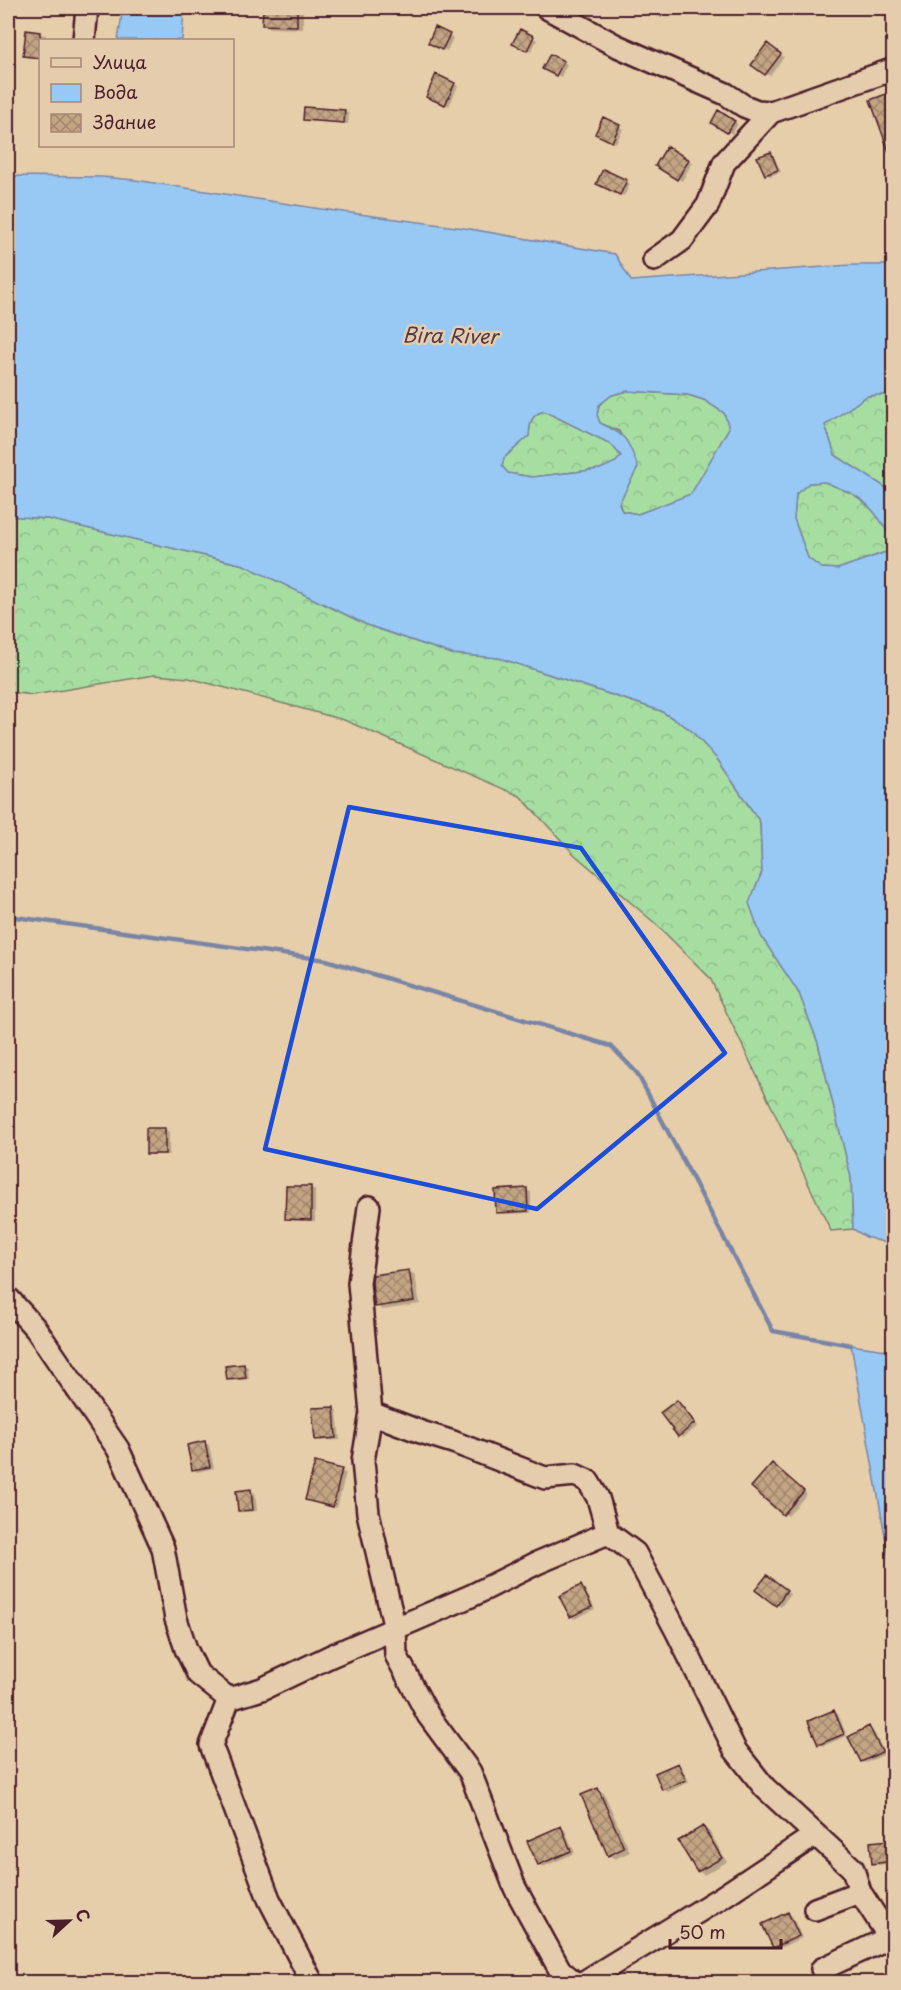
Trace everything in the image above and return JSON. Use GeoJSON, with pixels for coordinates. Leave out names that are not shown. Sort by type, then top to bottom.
{"type":"FeatureCollection","features":[{"type":"Feature","properties":{"kind":"street"},"geometry":{"type":"LineString","coordinates":[[84,39],[87,8]]}},
{"type":"Feature","properties":{"kind":"street"},"geometry":{"type":"LineString","coordinates":[[547,8],[615,45],[726,94],[744,106],[757,111],[771,112],[894,69]]}},
{"type":"Feature","properties":{"kind":"street"},"geometry":{"type":"LineString","coordinates":[[654,260],[682,240],[708,205],[724,163],[771,112]]}},
{"type":"Feature","properties":{"kind":"street"},"geometry":{"type":"LineString","coordinates":[[369,1208],[359,1283],[371,1413],[363,1461],[368,1513],[395,1629],[396,1655],[428,1715],[470,1772],[515,1888],[560,1970],[574,1983]]}},
{"type":"Feature","properties":{"kind":"street"},"geometry":{"type":"LineString","coordinates":[[8,1298],[36,1329],[118,1449],[163,1548],[176,1619],[186,1649],[198,1674],[229,1699]]}},
{"type":"Feature","properties":{"kind":"street"},"geometry":{"type":"LineString","coordinates":[[371,1413],[544,1478],[575,1475],[588,1481],[598,1498],[608,1533],[635,1553],[735,1750],[765,1788],[853,1869],[860,1892],[884,1929],[893,1936],[822,1969]]}},
{"type":"Feature","properties":{"kind":"street"},"geometry":{"type":"LineString","coordinates":[[229,1699],[262,1689],[473,1595],[537,1563],[608,1533]]}},
{"type":"Feature","properties":{"kind":"street"},"geometry":{"type":"LineString","coordinates":[[229,1699],[211,1745],[269,1899],[312,1983]]}},
{"type":"Feature","properties":{"kind":"street"},"geometry":{"type":"LineString","coordinates":[[584,1983],[722,1897],[815,1835]]}},
{"type":"Feature","properties":{"kind":"street"},"geometry":{"type":"LineString","coordinates":[[815,1909],[860,1892]]}},
{"type":"Feature","properties":{"kind":"highlighted area"},"geometry":{"type":"Polygon","coordinates":[[[349,807],[581,848],[725,1053],[537,1209],[265,1149],[349,807]]]}},
{"type":"Feature","properties":{"kind":"green space"},"geometry":{"type":"Polygon","coordinates":[[[628,391],[688,395],[704,400],[725,413],[729,428],[691,494],[638,514],[622,511],[619,503],[637,468],[619,431],[600,423],[597,415],[599,405],[612,395],[628,391]]]}},
{"type":"Feature","properties":{"kind":"green space"},"geometry":{"type":"Polygon","coordinates":[[[893,394],[893,496],[885,487],[835,455],[825,425],[867,396],[893,394]]]}},
{"type":"Feature","properties":{"kind":"green space"},"geometry":{"type":"Polygon","coordinates":[[[544,411],[611,444],[621,456],[616,462],[601,469],[532,477],[507,473],[502,466],[504,458],[529,436],[532,420],[544,411]]]}},
{"type":"Feature","properties":{"kind":"green space"},"geometry":{"type":"Polygon","coordinates":[[[825,482],[856,496],[873,511],[891,540],[892,546],[886,552],[838,569],[821,568],[808,558],[794,519],[796,494],[809,483],[825,482]]]}},
{"type":"Feature","properties":{"kind":"green space"},"geometry":{"type":"Polygon","coordinates":[[[8,516],[48,519],[244,565],[367,625],[452,654],[499,658],[661,711],[690,729],[718,760],[760,822],[762,872],[750,904],[761,936],[799,993],[818,1043],[851,1177],[853,1229],[831,1231],[710,978],[656,924],[575,855],[520,796],[344,720],[189,678],[154,675],[33,695],[8,692],[8,516]]]}},
{"type":"Feature","properties":{"kind":"water"},"geometry":{"type":"Polygon","coordinates":[[[123,8],[184,8],[182,39],[118,39],[123,8]]]}},
{"type":"Feature","properties":{"kind":"water","name":"Bira River"},"geometry":{"type":"Polygon","coordinates":[[[8,176],[102,177],[135,180],[321,209],[464,228],[615,254],[631,281],[851,265],[893,265],[893,394],[867,396],[825,425],[835,455],[885,487],[893,496],[893,1245],[866,1237],[853,1229],[851,1177],[818,1043],[799,993],[761,936],[749,903],[762,872],[760,822],[718,760],[690,729],[661,711],[499,658],[452,654],[367,625],[244,565],[48,519],[8,516],[8,176]],[[628,391],[612,395],[599,405],[597,415],[600,423],[616,431],[625,439],[638,467],[619,503],[622,511],[638,514],[691,494],[729,428],[724,413],[704,400],[688,395],[628,391]],[[544,411],[532,420],[529,436],[504,458],[502,466],[508,473],[532,477],[600,469],[616,462],[621,456],[611,444],[544,411]],[[825,482],[809,483],[796,494],[794,519],[808,558],[821,568],[838,569],[886,552],[892,546],[884,526],[862,500],[825,482]]]}},
{"type":"Feature","properties":{"kind":"water"},"geometry":{"type":"Polygon","coordinates":[[[851,1345],[893,1351],[893,1580],[851,1345]]]}},
{"type":"Feature","properties":{"kind":"building"},"geometry":{"type":"Polygon","coordinates":[[[263,8],[297,8],[297,26],[262,25],[263,8]]]}},
{"type":"Feature","properties":{"kind":"building"},"geometry":{"type":"Polygon","coordinates":[[[435,27],[450,34],[442,50],[428,43],[435,27]]]}},
{"type":"Feature","properties":{"kind":"building"},"geometry":{"type":"Polygon","coordinates":[[[520,29],[534,36],[527,51],[512,44],[520,29]]]}},
{"type":"Feature","properties":{"kind":"building"},"geometry":{"type":"Polygon","coordinates":[[[26,30],[40,32],[39,58],[23,56],[26,30]]]}},
{"type":"Feature","properties":{"kind":"building"},"geometry":{"type":"Polygon","coordinates":[[[767,43],[781,54],[765,75],[751,65],[767,43]]]}},
{"type":"Feature","properties":{"kind":"building"},"geometry":{"type":"Polygon","coordinates":[[[550,54],[564,61],[556,76],[542,69],[550,54]]]}},
{"type":"Feature","properties":{"kind":"building"},"geometry":{"type":"Polygon","coordinates":[[[436,74],[455,83],[445,105],[426,97],[436,74]]]}},
{"type":"Feature","properties":{"kind":"building"},"geometry":{"type":"Polygon","coordinates":[[[889,93],[894,106],[894,160],[892,160],[870,100],[889,93]]]}},
{"type":"Feature","properties":{"kind":"building"},"geometry":{"type":"Polygon","coordinates":[[[304,107],[345,110],[344,123],[303,120],[304,107]]]}},
{"type":"Feature","properties":{"kind":"building"},"geometry":{"type":"Polygon","coordinates":[[[718,110],[735,121],[727,133],[711,123],[718,110]]]}},
{"type":"Feature","properties":{"kind":"building"},"geometry":{"type":"Polygon","coordinates":[[[603,117],[620,125],[612,142],[595,134],[603,117]]]}},
{"type":"Feature","properties":{"kind":"building"},"geometry":{"type":"Polygon","coordinates":[[[667,146],[689,160],[677,180],[655,166],[667,146]]]}},
{"type":"Feature","properties":{"kind":"building"},"geometry":{"type":"Polygon","coordinates":[[[771,152],[778,170],[765,175],[757,157],[771,152]]]}},
{"type":"Feature","properties":{"kind":"building"},"geometry":{"type":"Polygon","coordinates":[[[603,169],[627,180],[620,195],[596,184],[603,169]]]}},
{"type":"Feature","properties":{"kind":"building"},"geometry":{"type":"Polygon","coordinates":[[[146,1128],[165,1128],[165,1154],[146,1154],[146,1128]]]}},
{"type":"Feature","properties":{"kind":"building"},"geometry":{"type":"Polygon","coordinates":[[[286,1186],[311,1186],[311,1220],[285,1219],[286,1186]]]}},
{"type":"Feature","properties":{"kind":"building"},"geometry":{"type":"Polygon","coordinates":[[[527,1188],[528,1211],[496,1213],[495,1190],[527,1188]]]}},
{"type":"Feature","properties":{"kind":"building"},"geometry":{"type":"Polygon","coordinates":[[[409,1270],[414,1301],[375,1307],[373,1275],[409,1270]]]}},
{"type":"Feature","properties":{"kind":"building"},"geometry":{"type":"Polygon","coordinates":[[[244,1364],[246,1378],[227,1380],[225,1366],[244,1364]]]}},
{"type":"Feature","properties":{"kind":"building"},"geometry":{"type":"Polygon","coordinates":[[[677,1400],[695,1423],[678,1437],[660,1413],[677,1400]]]}},
{"type":"Feature","properties":{"kind":"building"},"geometry":{"type":"Polygon","coordinates":[[[334,1407],[336,1438],[315,1440],[312,1408],[334,1407]]]}},
{"type":"Feature","properties":{"kind":"building"},"geometry":{"type":"Polygon","coordinates":[[[205,1441],[210,1467],[192,1470],[187,1445],[205,1441]]]}},
{"type":"Feature","properties":{"kind":"building"},"geometry":{"type":"Polygon","coordinates":[[[315,1462],[342,1469],[333,1507],[305,1500],[315,1462]]]}},
{"type":"Feature","properties":{"kind":"building"},"geometry":{"type":"Polygon","coordinates":[[[772,1463],[804,1491],[783,1515],[751,1487],[772,1463]]]}},
{"type":"Feature","properties":{"kind":"building"},"geometry":{"type":"Polygon","coordinates":[[[251,1489],[253,1510],[238,1511],[236,1491],[251,1489]]]}},
{"type":"Feature","properties":{"kind":"building"},"geometry":{"type":"Polygon","coordinates":[[[767,1575],[787,1590],[776,1606],[755,1590],[767,1575]]]}},
{"type":"Feature","properties":{"kind":"building"},"geometry":{"type":"Polygon","coordinates":[[[581,1585],[592,1607],[570,1617],[559,1596],[581,1585]]]}},
{"type":"Feature","properties":{"kind":"building"},"geometry":{"type":"Polygon","coordinates":[[[834,1710],[844,1734],[818,1745],[808,1721],[834,1710]]]}},
{"type":"Feature","properties":{"kind":"building"},"geometry":{"type":"Polygon","coordinates":[[[869,1726],[882,1752],[861,1762],[848,1737],[869,1726]]]}},
{"type":"Feature","properties":{"kind":"building"},"geometry":{"type":"Polygon","coordinates":[[[678,1763],[686,1780],[662,1790],[655,1773],[678,1763]]]}},
{"type":"Feature","properties":{"kind":"building"},"geometry":{"type":"Polygon","coordinates":[[[598,1788],[624,1848],[608,1856],[581,1795],[598,1788]]]}},
{"type":"Feature","properties":{"kind":"building"},"geometry":{"type":"Polygon","coordinates":[[[561,1826],[571,1851],[538,1865],[527,1841],[561,1826]]]}},
{"type":"Feature","properties":{"kind":"building"},"geometry":{"type":"Polygon","coordinates":[[[703,1826],[722,1858],[697,1872],[678,1841],[703,1826]]]}},
{"type":"Feature","properties":{"kind":"building"},"geometry":{"type":"Polygon","coordinates":[[[890,1840],[893,1861],[872,1864],[870,1842],[890,1840]]]}},
{"type":"Feature","properties":{"kind":"building"},"geometry":{"type":"Polygon","coordinates":[[[788,1912],[799,1936],[773,1948],[762,1924],[788,1912]]]}},
{"type":"Feature","properties":{"kind":"waterway"},"geometry":{"type":"LineString","coordinates":[[8,916],[326,960],[611,1046],[637,1073],[773,1331],[851,1345]]}}]}
